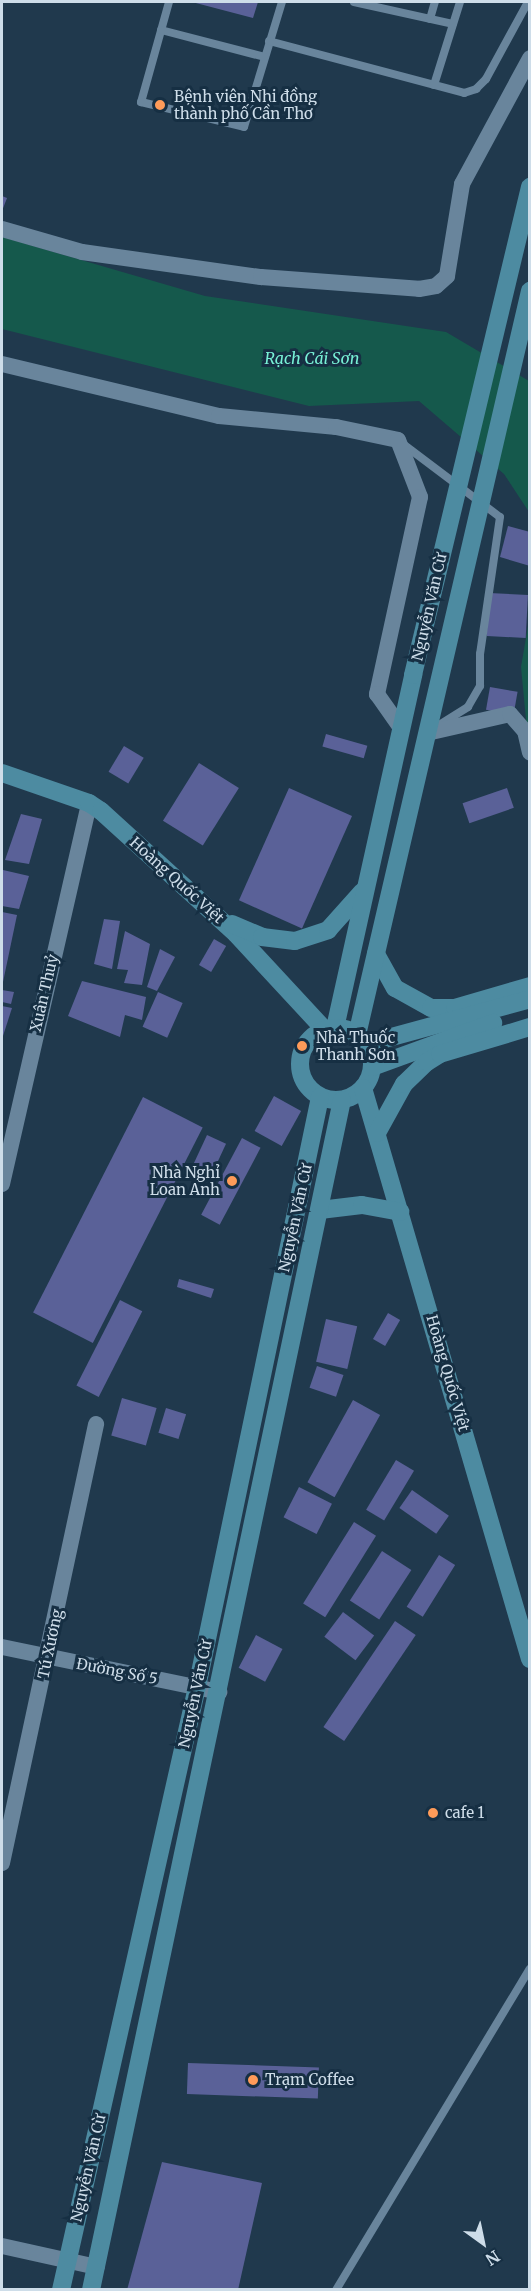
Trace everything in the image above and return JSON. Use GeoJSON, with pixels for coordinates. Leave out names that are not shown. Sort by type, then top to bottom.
{"type":"FeatureCollection","features":[{"type":"Feature","properties":{"kind":"main road","name":"Nguyễn Văn Cừ"},"geometry":{"type":"LineString","coordinates":[[329,1028],[367,883],[413,675],[530,188]]}},
{"type":"Feature","properties":{"kind":"main road","name":"Nguyễn Văn Cừ"},"geometry":{"type":"LineString","coordinates":[[362,1040],[376,954],[530,291]]}},
{"type":"Feature","properties":{"kind":"main road","name":"Hoàng Quốc Việt"},"geometry":{"type":"LineString","coordinates":[[2,773],[89,802],[218,918],[329,1028]]}},
{"type":"Feature","properties":{"kind":"main road"},"geometry":{"type":"LineString","coordinates":[[218,918],[262,937],[295,941],[328,930],[356,902],[367,883]]}},
{"type":"Feature","properties":{"kind":"main road"},"geometry":{"type":"LineString","coordinates":[[376,954],[395,988],[431,1008],[455,1008],[530,986]]}},
{"type":"Feature","properties":{"kind":"main road"},"geometry":{"type":"LineString","coordinates":[[530,999],[470,1024],[372,1067],[363,1088],[342,1100],[320,1097],[309,1089],[300,1067],[305,1044],[329,1028],[362,1040],[470,1024],[530,1012]]}},
{"type":"Feature","properties":{"kind":"main road"},"geometry":{"type":"LineString","coordinates":[[377,1133],[404,1084],[428,1062],[440,1054],[530,1027]]}},
{"type":"Feature","properties":{"kind":"main road"},"geometry":{"type":"LineString","coordinates":[[362,1040],[372,1067]]}},
{"type":"Feature","properties":{"kind":"main road","name":"Hoàng Quốc Việt"},"geometry":{"type":"LineString","coordinates":[[363,1088],[530,1659]]}},
{"type":"Feature","properties":{"kind":"main road","name":"Nguyễn Văn Cừ"},"geometry":{"type":"LineString","coordinates":[[61,2289],[197,1687],[320,1097]]}},
{"type":"Feature","properties":{"kind":"main road","name":"Nguyễn Văn Cừ"},"geometry":{"type":"LineString","coordinates":[[91,2289],[219,1692],[342,1100]]}},
{"type":"Feature","properties":{"kind":"main road"},"geometry":{"type":"LineString","coordinates":[[320,1210],[362,1205],[400,1212]]}},
{"type":"Feature","properties":{"kind":"street"},"geometry":{"type":"LineString","coordinates":[[2,229],[82,252],[261,277],[419,289],[436,286],[447,276],[462,184],[530,58]]}},
{"type":"Feature","properties":{"kind":"street"},"geometry":{"type":"LineString","coordinates":[[2,364],[219,416],[336,427],[398,440],[420,497],[378,694],[401,728]]}},
{"type":"Feature","properties":{"kind":"street"},"geometry":{"type":"LineString","coordinates":[[427,733],[510,714],[525,731],[530,752]]}},
{"type":"Feature","properties":{"kind":"street","name":"Xuân Thuỷ"},"geometry":{"type":"LineString","coordinates":[[2,1184],[7,1130],[89,802]]}},
{"type":"Feature","properties":{"kind":"street","name":"Tú Xương"},"geometry":{"type":"LineString","coordinates":[[2,1863],[96,1424]]}},
{"type":"Feature","properties":{"kind":"street","name":"Đường Số 5"},"geometry":{"type":"LineString","coordinates":[[2,1647],[219,1692]]}},
{"type":"Feature","properties":{"kind":"street"},"geometry":{"type":"LineString","coordinates":[[2,2246],[97,2267]]}},
{"type":"Feature","properties":{"kind":"lane"},"geometry":{"type":"LineString","coordinates":[[169,2],[141,102],[244,127],[282,2]]}},
{"type":"Feature","properties":{"kind":"lane"},"geometry":{"type":"LineString","coordinates":[[354,2],[453,24]]}},
{"type":"Feature","properties":{"kind":"lane"},"geometry":{"type":"LineString","coordinates":[[430,19],[435,2]]}},
{"type":"Feature","properties":{"kind":"lane"},"geometry":{"type":"LineString","coordinates":[[435,85],[460,2]]}},
{"type":"Feature","properties":{"kind":"lane"},"geometry":{"type":"LineString","coordinates":[[269,41],[464,93],[480,85],[528,2]]}},
{"type":"Feature","properties":{"kind":"lane"},"geometry":{"type":"LineString","coordinates":[[161,30],[265,57]]}},
{"type":"Feature","properties":{"kind":"lane"},"geometry":{"type":"LineString","coordinates":[[398,440],[500,517],[480,654],[480,686],[468,706],[427,733]]}},
{"type":"Feature","properties":{"kind":"lane"},"geometry":{"type":"LineString","coordinates":[[336,2289],[530,1969]]}},
{"type":"Feature","properties":{"kind":"water","name":"Rạch Cái Sơn"},"geometry":{"type":"Polygon","coordinates":[[[2,237],[205,296],[446,332],[529,381],[529,512],[504,474],[419,401],[309,406],[2,329],[2,237]]]}},
{"type":"Feature","properties":{"kind":"water"},"geometry":{"type":"Polygon","coordinates":[[[529,620],[529,751],[521,667],[529,620]]]}},
{"type":"Feature","properties":{"kind":"building"},"geometry":{"type":"Polygon","coordinates":[[[192,2],[258,2],[253,18],[192,2]]]}},
{"type":"Feature","properties":{"kind":"building"},"geometry":{"type":"Polygon","coordinates":[[[2,196],[7,198],[2,211],[2,196]]]}},
{"type":"Feature","properties":{"kind":"building"},"geometry":{"type":"Polygon","coordinates":[[[508,526],[530,532],[530,566],[500,557],[508,526]]]}},
{"type":"Feature","properties":{"kind":"building"},"geometry":{"type":"Polygon","coordinates":[[[489,593],[528,595],[526,638],[487,636],[489,593]]]}},
{"type":"Feature","properties":{"kind":"building"},"geometry":{"type":"Polygon","coordinates":[[[490,687],[518,692],[514,715],[486,710],[490,687]]]}},
{"type":"Feature","properties":{"kind":"building"},"geometry":{"type":"Polygon","coordinates":[[[326,734],[367,746],[364,758],[322,746],[326,734]]]}},
{"type":"Feature","properties":{"kind":"building"},"geometry":{"type":"Polygon","coordinates":[[[124,746],[144,758],[128,784],[109,772],[124,746]]]}},
{"type":"Feature","properties":{"kind":"building"},"geometry":{"type":"Polygon","coordinates":[[[199,763],[239,788],[203,846],[163,821],[199,763]]]}},
{"type":"Feature","properties":{"kind":"building"},"geometry":{"type":"Polygon","coordinates":[[[289,788],[352,816],[302,928],[239,900],[289,788]]]}},
{"type":"Feature","properties":{"kind":"building"},"geometry":{"type":"Polygon","coordinates":[[[507,788],[514,808],[469,823],[463,803],[507,788]]]}},
{"type":"Feature","properties":{"kind":"building"},"geometry":{"type":"Polygon","coordinates":[[[21,814],[42,819],[29,864],[5,860],[21,814]]]}},
{"type":"Feature","properties":{"kind":"building"},"geometry":{"type":"Polygon","coordinates":[[[3,870],[29,876],[19,909],[2,906],[3,870]]]}},
{"type":"Feature","properties":{"kind":"building"},"geometry":{"type":"Polygon","coordinates":[[[2,912],[17,915],[3,982],[2,982],[2,912]]]}},
{"type":"Feature","properties":{"kind":"building"},"geometry":{"type":"Polygon","coordinates":[[[104,919],[120,921],[112,969],[94,964],[104,919]]]}},
{"type":"Feature","properties":{"kind":"building"},"geometry":{"type":"Polygon","coordinates":[[[125,931],[150,944],[142,985],[124,983],[128,970],[117,969],[125,931]]]}},
{"type":"Feature","properties":{"kind":"building"},"geometry":{"type":"Polygon","coordinates":[[[214,939],[226,946],[211,972],[199,965],[214,939]]]}},
{"type":"Feature","properties":{"kind":"building"},"geometry":{"type":"Polygon","coordinates":[[[160,949],[175,957],[157,991],[147,987],[160,949]]]}},
{"type":"Feature","properties":{"kind":"building"},"geometry":{"type":"Polygon","coordinates":[[[82,981],[146,997],[142,1020],[125,1015],[120,1037],[68,1016],[82,981]]]}},
{"type":"Feature","properties":{"kind":"building"},"geometry":{"type":"Polygon","coordinates":[[[2,990],[14,992],[11,1004],[2,1002],[2,990]]]}},
{"type":"Feature","properties":{"kind":"building"},"geometry":{"type":"Polygon","coordinates":[[[158,992],[183,1003],[167,1038],[143,1027],[158,992]]]}},
{"type":"Feature","properties":{"kind":"building"},"geometry":{"type":"Polygon","coordinates":[[[2,1006],[12,1008],[2,1039],[2,1006]]]}},
{"type":"Feature","properties":{"kind":"building"},"geometry":{"type":"Polygon","coordinates":[[[274,1096],[301,1111],[282,1146],[255,1131],[274,1096]]]}},
{"type":"Feature","properties":{"kind":"building"},"geometry":{"type":"Polygon","coordinates":[[[143,1097],[203,1127],[93,1343],[33,1313],[143,1097]]]}},
{"type":"Feature","properties":{"kind":"building"},"geometry":{"type":"Polygon","coordinates":[[[207,1135],[226,1144],[211,1177],[192,1168],[207,1135]]]}},
{"type":"Feature","properties":{"kind":"building","name":"Nhà Nghỉ Loan Anh"},"geometry":{"type":"Polygon","coordinates":[[[242,1138],[261,1148],[220,1225],[201,1215],[242,1138]]]}},
{"type":"Feature","properties":{"kind":"building"},"geometry":{"type":"Polygon","coordinates":[[[179,1279],[214,1289],[211,1298],[177,1287],[179,1279]]]}},
{"type":"Feature","properties":{"kind":"building"},"geometry":{"type":"Polygon","coordinates":[[[120,1300],[142,1311],[99,1397],[76,1386],[120,1300]]]}},
{"type":"Feature","properties":{"kind":"building"},"geometry":{"type":"Polygon","coordinates":[[[388,1313],[400,1320],[385,1346],[373,1339],[388,1313]]]}},
{"type":"Feature","properties":{"kind":"building"},"geometry":{"type":"Polygon","coordinates":[[[326,1319],[357,1326],[347,1369],[316,1362],[326,1319]]]}},
{"type":"Feature","properties":{"kind":"building"},"geometry":{"type":"Polygon","coordinates":[[[317,1366],[343,1375],[336,1397],[310,1388],[317,1366]]]}},
{"type":"Feature","properties":{"kind":"building"},"geometry":{"type":"Polygon","coordinates":[[[122,1398],[157,1408],[146,1445],[111,1435],[122,1398]]]}},
{"type":"Feature","properties":{"kind":"building"},"geometry":{"type":"Polygon","coordinates":[[[353,1400],[380,1415],[335,1497],[307,1482],[353,1400]]]}},
{"type":"Feature","properties":{"kind":"building"},"geometry":{"type":"Polygon","coordinates":[[[166,1408],[186,1414],[178,1439],[158,1433],[166,1408]]]}},
{"type":"Feature","properties":{"kind":"building"},"geometry":{"type":"Polygon","coordinates":[[[396,1460],[414,1471],[384,1521],[366,1510],[396,1460]]]}},
{"type":"Feature","properties":{"kind":"building"},"geometry":{"type":"Polygon","coordinates":[[[299,1487],[332,1504],[317,1534],[284,1517],[299,1487]]]}},
{"type":"Feature","properties":{"kind":"building"},"geometry":{"type":"Polygon","coordinates":[[[412,1490],[449,1516],[436,1534],[399,1508],[412,1490]]]}},
{"type":"Feature","properties":{"kind":"building"},"geometry":{"type":"Polygon","coordinates":[[[354,1522],[376,1536],[325,1617],[303,1603],[354,1522]]]}},
{"type":"Feature","properties":{"kind":"building"},"geometry":{"type":"Polygon","coordinates":[[[382,1551],[411,1570],[379,1620],[350,1600],[382,1551]]]}},
{"type":"Feature","properties":{"kind":"building"},"geometry":{"type":"Polygon","coordinates":[[[439,1555],[455,1565],[423,1617],[407,1607],[439,1555]]]}},
{"type":"Feature","properties":{"kind":"building"},"geometry":{"type":"Polygon","coordinates":[[[343,1612],[374,1635],[355,1660],[324,1637],[343,1612]]]}},
{"type":"Feature","properties":{"kind":"building"},"geometry":{"type":"Polygon","coordinates":[[[395,1621],[416,1635],[344,1741],[323,1727],[395,1621]]]}},
{"type":"Feature","properties":{"kind":"building"},"geometry":{"type":"Polygon","coordinates":[[[256,1635],[282,1649],[265,1682],[239,1668],[256,1635]]]}},
{"type":"Feature","properties":{"kind":"building","name":"Trạm Coffee"},"geometry":{"type":"Polygon","coordinates":[[[188,2063],[319,2068],[318,2099],[187,2094],[188,2063]]]}},
{"type":"Feature","properties":{"kind":"building"},"geometry":{"type":"Polygon","coordinates":[[[162,2162],[262,2183],[238,2290],[127,2290],[162,2162]]]}},
{"type":"Feature","properties":{"kind":"place","name":"Bệnh viện Nhi đồng thành phố Cần Thơ"},"geometry":{"type":"Point","coordinates":[160,105]}},
{"type":"Feature","properties":{"kind":"place","name":"Nhà Thuốc Thanh Sơn"},"geometry":{"type":"Point","coordinates":[302,1046]}},
{"type":"Feature","properties":{"kind":"place","name":"Nhà Nghỉ Loan Anh"},"geometry":{"type":"Point","coordinates":[232,1181]}},
{"type":"Feature","properties":{"kind":"place","name":"cafe 1"},"geometry":{"type":"Point","coordinates":[433,1813]}},
{"type":"Feature","properties":{"kind":"place","name":"Trạm Coffee"},"geometry":{"type":"Point","coordinates":[253,2080]}}]}
